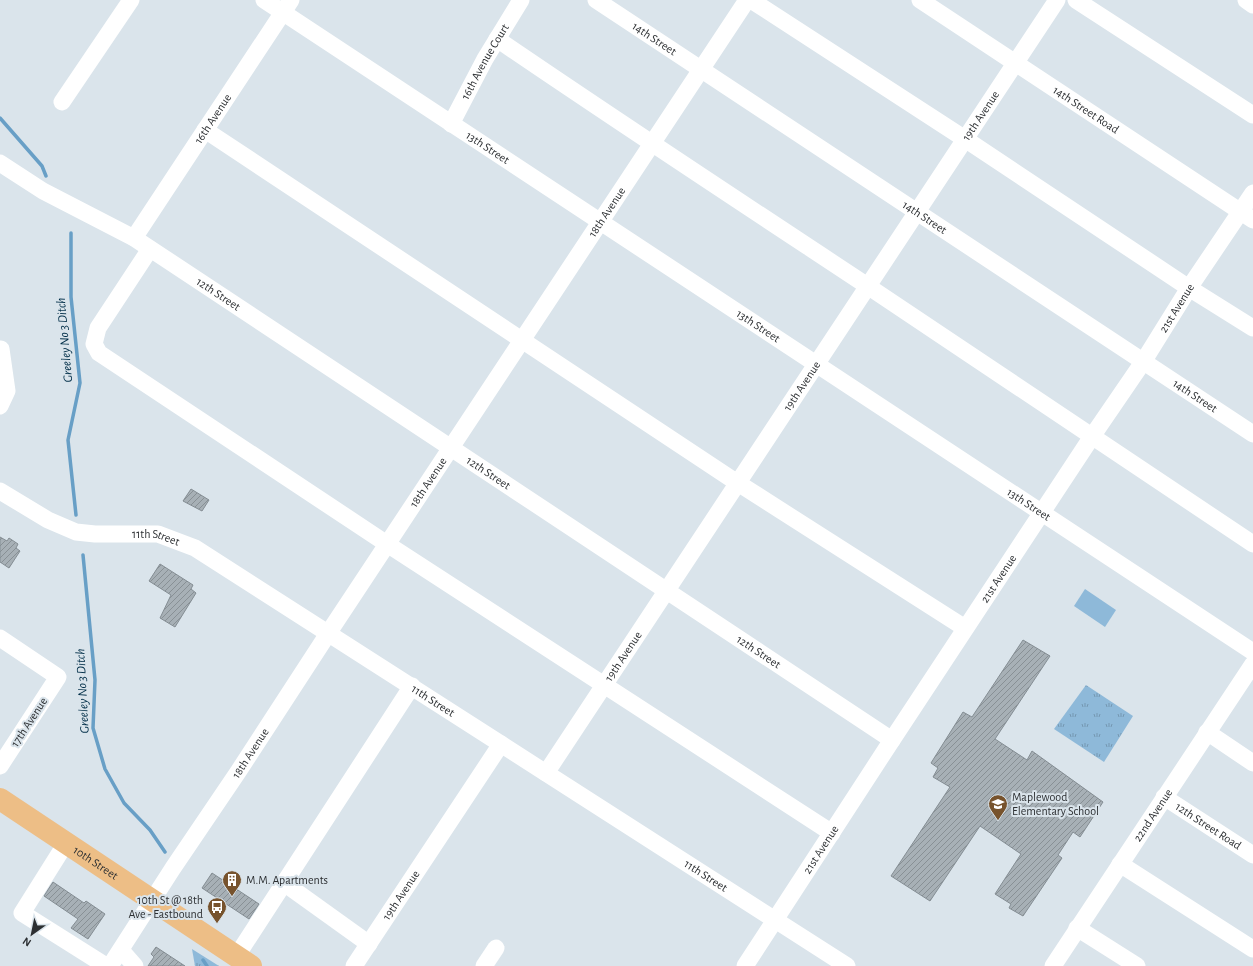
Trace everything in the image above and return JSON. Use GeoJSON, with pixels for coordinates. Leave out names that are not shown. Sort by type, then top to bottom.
{"type":"FeatureCollection","features":[{"type":"Feature","properties":{"kind":"main road","name":"10th Street"},"geometry":{"type":"LineString","coordinates":[[0,799],[153,900],[243,962]]}},
{"type":"Feature","properties":{"kind":"street"},"geometry":{"type":"LineString","coordinates":[[62,102],[132,0]]}},
{"type":"Feature","properties":{"kind":"street","name":"13th Street"},"geometry":{"type":"LineString","coordinates":[[264,0],[287,6],[451,124],[1253,652]]}},
{"type":"Feature","properties":{"kind":"street","name":"16th Avenue Court"},"geometry":{"type":"LineString","coordinates":[[451,124],[520,0]]}},
{"type":"Feature","properties":{"kind":"street","name":"14th Street"},"geometry":{"type":"LineString","coordinates":[[596,0],[1253,434]]}},
{"type":"Feature","properties":{"kind":"street","name":"18th Avenue"},"geometry":{"type":"LineString","coordinates":[[110,966],[153,900],[193,850],[328,633],[747,0]]}},
{"type":"Feature","properties":{"kind":"street"},"geometry":{"type":"LineString","coordinates":[[751,0],[965,139],[1189,288],[1253,328]]}},
{"type":"Feature","properties":{"kind":"street","name":"14th Street Road"},"geometry":{"type":"LineString","coordinates":[[920,0],[1247,216]]}},
{"type":"Feature","properties":{"kind":"street","name":"19th Avenue"},"geometry":{"type":"LineString","coordinates":[[546,773],[1057,0]]}},
{"type":"Feature","properties":{"kind":"street"},"geometry":{"type":"LineString","coordinates":[[1076,0],[1253,115]]}},
{"type":"Feature","properties":{"kind":"street"},"geometry":{"type":"LineString","coordinates":[[1246,0],[1253,5]]}},
{"type":"Feature","properties":{"kind":"street","name":"16th Avenue"},"geometry":{"type":"LineString","coordinates":[[134,238],[287,6]]}},
{"type":"Feature","properties":{"kind":"street"},"geometry":{"type":"LineString","coordinates":[[497,39],[651,144],[868,286],[1091,438],[1253,544]]}},
{"type":"Feature","properties":{"kind":"street"},"geometry":{"type":"LineString","coordinates":[[205,130],[738,483],[966,628]]}},
{"type":"Feature","properties":{"kind":"street","name":"12th Street"},"geometry":{"type":"LineString","coordinates":[[0,163],[43,191],[134,238],[892,740]]}},
{"type":"Feature","properties":{"kind":"street","name":"21st Avenue"},"geometry":{"type":"LineString","coordinates":[[745,966],[1091,438],[1143,362],[1189,288],[1247,216],[1253,193]]}},
{"type":"Feature","properties":{"kind":"street"},"geometry":{"type":"LineString","coordinates":[[150,249],[98,328],[94,344],[99,352],[387,544],[832,833]]}},
{"type":"Feature","properties":{"kind":"street"},"geometry":{"type":"LineString","coordinates":[[0,406],[7,391],[1,349]]}},
{"type":"Feature","properties":{"kind":"street","name":"11th Street"},"geometry":{"type":"LineString","coordinates":[[0,491],[48,520],[76,532],[95,534],[158,534],[195,548],[847,966]]}},
{"type":"Feature","properties":{"kind":"street","name":"17th Avenue"},"geometry":{"type":"LineString","coordinates":[[0,638],[58,677],[0,766]]}},
{"type":"Feature","properties":{"kind":"street","name":"22nd Avenue"},"geometry":{"type":"LineString","coordinates":[[1053,966],[1253,664]]}},
{"type":"Feature","properties":{"kind":"street"},"geometry":{"type":"LineString","coordinates":[[243,962],[284,883],[412,686]]}},
{"type":"Feature","properties":{"kind":"street"},"geometry":{"type":"LineString","coordinates":[[1207,732],[1253,763]]}},
{"type":"Feature","properties":{"kind":"street","name":"19th Avenue"},"geometry":{"type":"LineString","coordinates":[[354,966],[501,744]]}},
{"type":"Feature","properties":{"kind":"street","name":"12th Street Road"},"geometry":{"type":"LineString","coordinates":[[1164,797],[1253,855]]}},
{"type":"Feature","properties":{"kind":"street"},"geometry":{"type":"LineString","coordinates":[[66,843],[22,913],[106,966]]}},
{"type":"Feature","properties":{"kind":"street"},"geometry":{"type":"LineString","coordinates":[[1120,864],[1253,949]]}},
{"type":"Feature","properties":{"kind":"street"},"geometry":{"type":"LineString","coordinates":[[284,883],[369,944]]}},
{"type":"Feature","properties":{"kind":"street"},"geometry":{"type":"LineString","coordinates":[[1078,928],[1137,966]]}},
{"type":"Feature","properties":{"kind":"street"},"geometry":{"type":"LineString","coordinates":[[484,966],[496,948]]}},
{"type":"Feature","properties":{"kind":"street"},"geometry":{"type":"LineString","coordinates":[[120,950],[135,966]]}},
{"type":"Feature","properties":{"kind":"green space"},"geometry":{"type":"Polygon","coordinates":[[[1085,589],[1116,610],[1105,627],[1074,606],[1085,589]]]}},
{"type":"Feature","properties":{"kind":"green space"},"geometry":{"type":"Polygon","coordinates":[[[1086,685],[1133,716],[1104,762],[1054,729],[1086,685]]]}},
{"type":"Feature","properties":{"kind":"green space"},"geometry":{"type":"Polygon","coordinates":[[[192,949],[219,966],[195,966],[192,949]]]}},
{"type":"Feature","properties":{"kind":"building"},"geometry":{"type":"Polygon","coordinates":[[[191,489],[209,500],[202,511],[183,501],[191,489]]]}},
{"type":"Feature","properties":{"kind":"building"},"geometry":{"type":"Polygon","coordinates":[[[0,537],[7,541],[9,538],[18,544],[16,548],[20,551],[9,568],[0,562],[0,537]]]}},
{"type":"Feature","properties":{"kind":"building"},"geometry":{"type":"Polygon","coordinates":[[[160,564],[193,585],[191,589],[196,593],[175,627],[160,618],[171,595],[149,581],[160,564]]]}},
{"type":"Feature","properties":{"kind":"building"},"geometry":{"type":"Polygon","coordinates":[[[1023,640],[1050,656],[995,739],[1027,760],[1032,751],[1103,802],[1080,837],[1073,832],[1058,855],[1062,858],[1023,916],[1009,908],[1011,904],[995,894],[1021,854],[980,826],[930,901],[891,876],[950,787],[933,777],[938,768],[931,763],[963,712],[972,717],[1023,640]]]}},
{"type":"Feature","properties":{"kind":"building","name":"M.M. Apartments"},"geometry":{"type":"Polygon","coordinates":[[[212,873],[259,904],[249,919],[202,888],[212,873]]]}},
{"type":"Feature","properties":{"kind":"building"},"geometry":{"type":"Polygon","coordinates":[[[53,882],[84,903],[86,901],[105,914],[88,939],[71,928],[78,919],[44,896],[53,882]]]}},
{"type":"Feature","properties":{"kind":"building"},"geometry":{"type":"Polygon","coordinates":[[[156,947],[185,966],[148,966],[154,957],[151,954],[156,947]]]}},
{"type":"Feature","properties":{"kind":"waterway","name":"Greeley No 3 Ditch"},"geometry":{"type":"LineString","coordinates":[[0,118],[42,166],[46,176]]}},
{"type":"Feature","properties":{"kind":"waterway","name":"Greeley No 3 Ditch"},"geometry":{"type":"LineString","coordinates":[[71,233],[71,297],[80,383],[68,440],[76,515]]}},
{"type":"Feature","properties":{"kind":"waterway","name":"Greeley No 3 Ditch"},"geometry":{"type":"LineString","coordinates":[[83,555],[95,680],[93,728],[105,769],[124,803],[150,830],[165,852]]}},
{"type":"Feature","properties":{"kind":"waterway","name":"Greeley No 3 Ditch"},"geometry":{"type":"LineString","coordinates":[[203,960],[207,966]]}},
{"type":"Feature","properties":{"kind":"place","name":"Maplewood Elementary School"},"geometry":{"type":"Point","coordinates":[998,821]}},
{"type":"Feature","properties":{"kind":"place","name":"M.M. Apartments"},"geometry":{"type":"Point","coordinates":[232,897]}},
{"type":"Feature","properties":{"kind":"place","name":"10th St @ 18th Ave - Eastbound"},"geometry":{"type":"Point","coordinates":[217,924]}}]}
